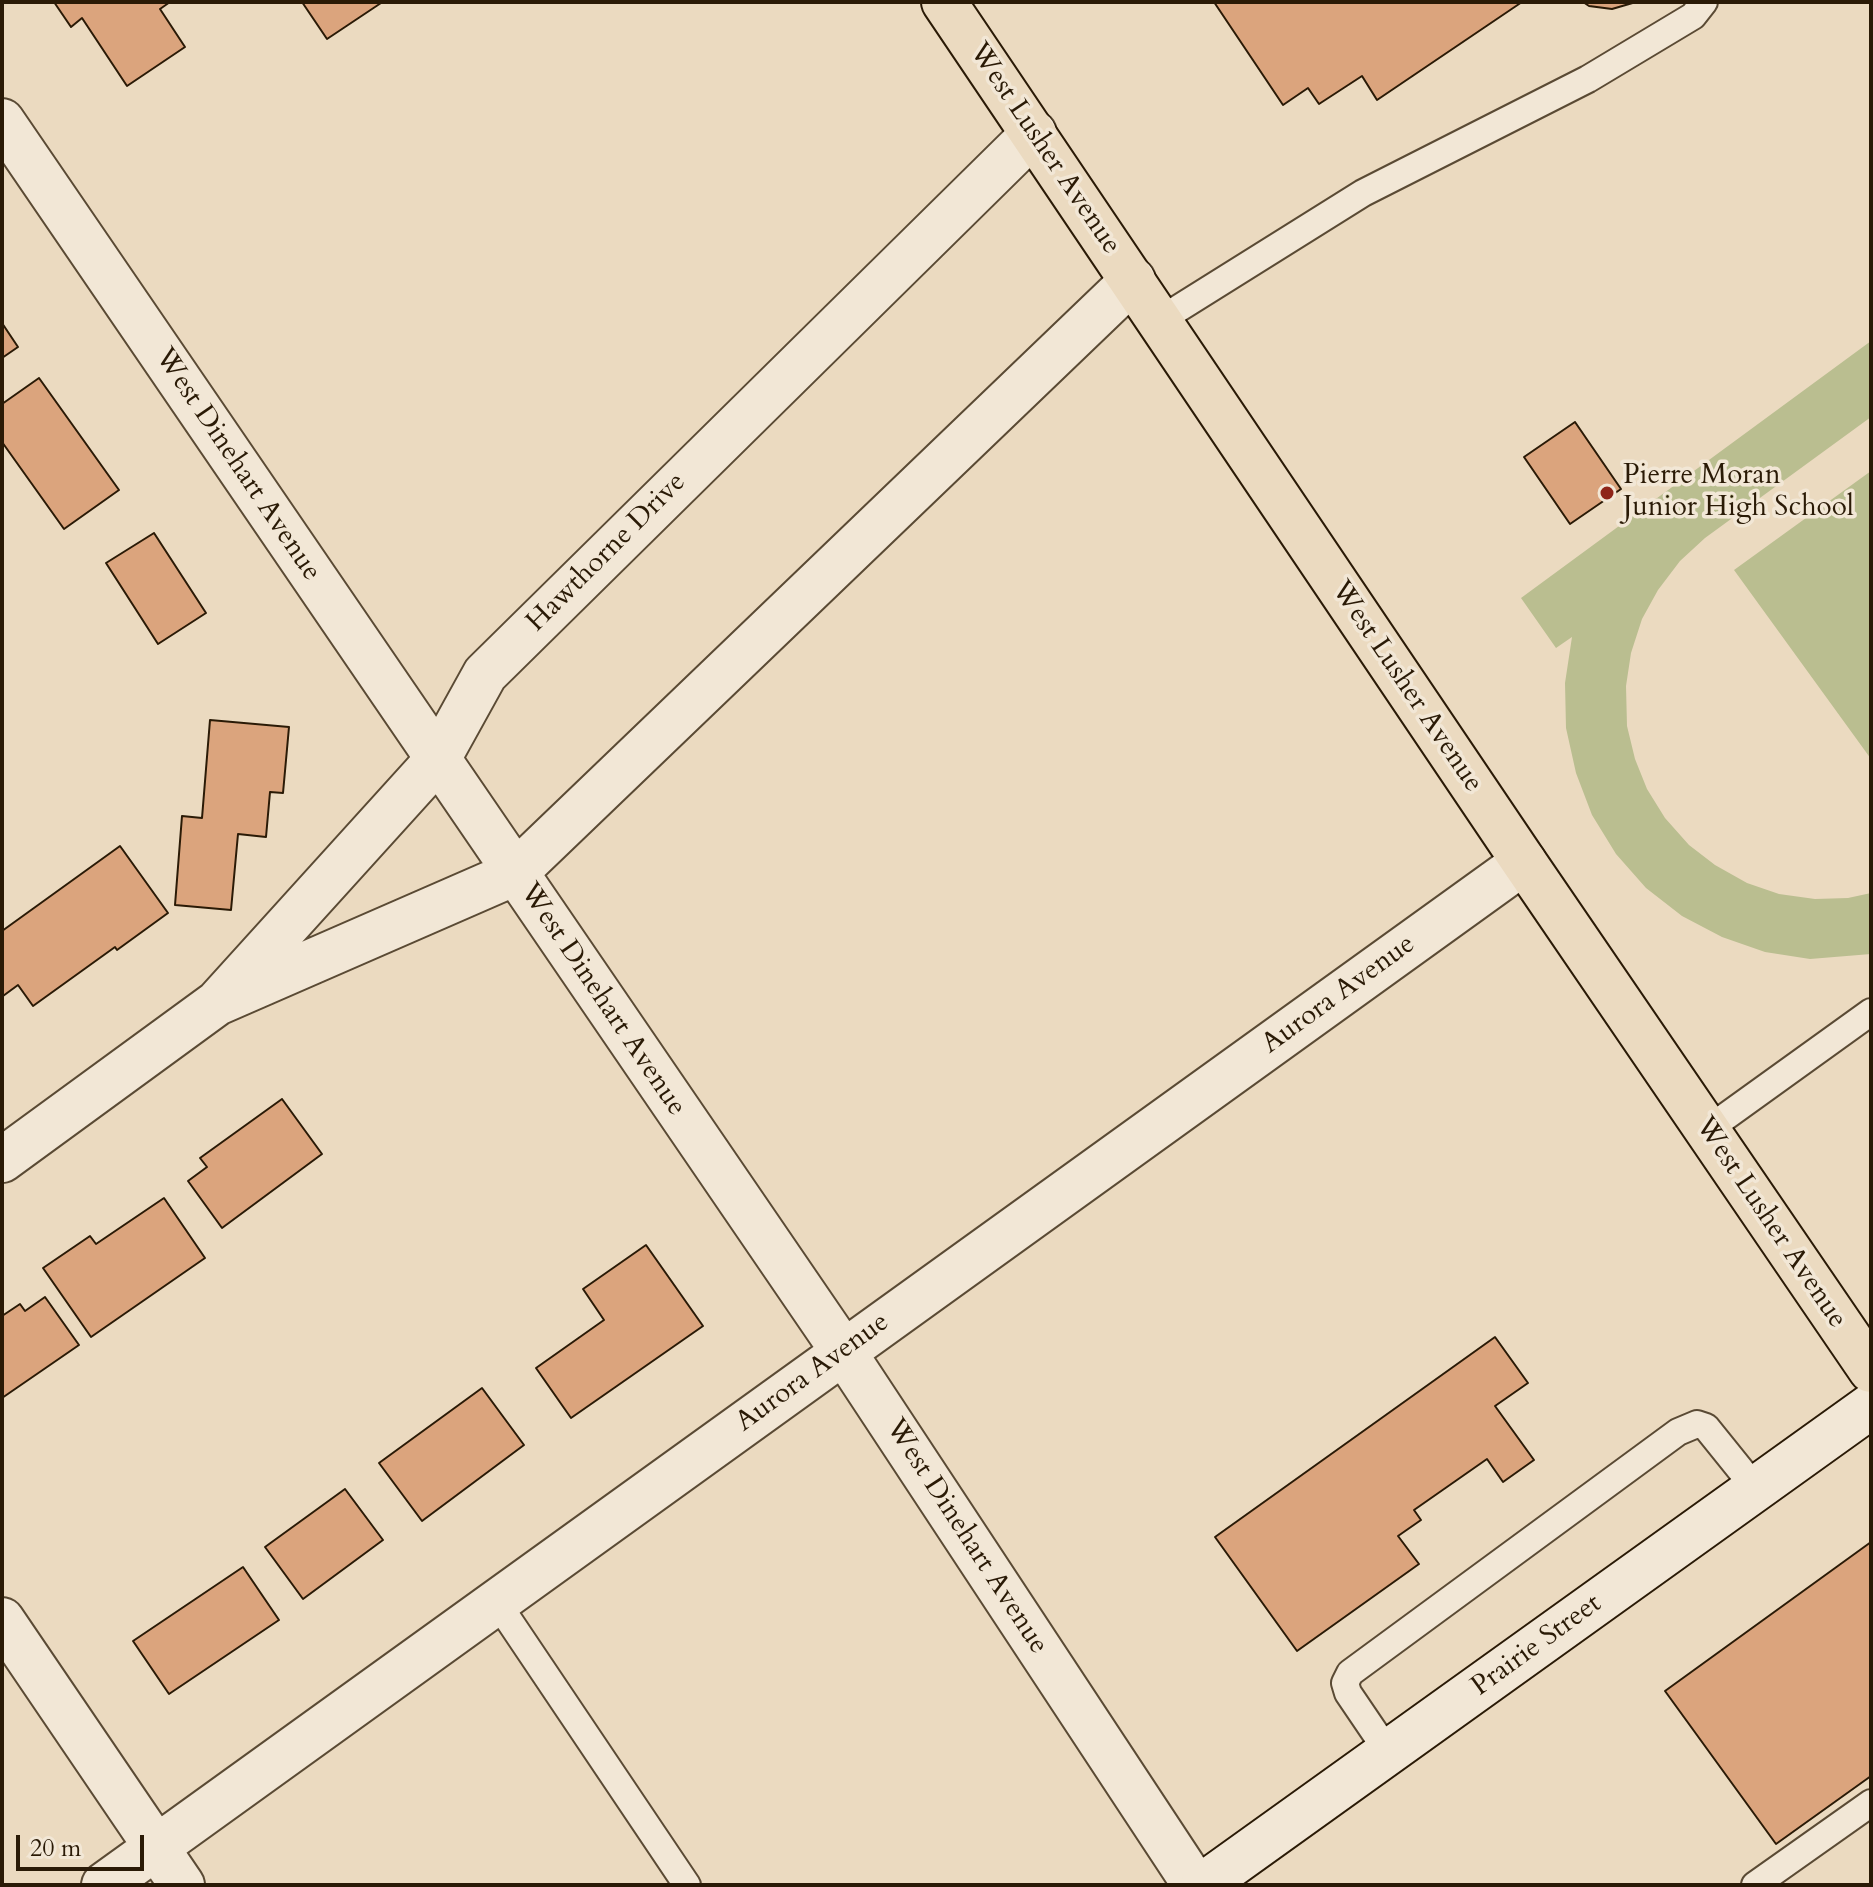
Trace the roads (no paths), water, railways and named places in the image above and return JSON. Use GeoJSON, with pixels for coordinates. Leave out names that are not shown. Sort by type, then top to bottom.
{"type":"FeatureCollection","features":[{"type":"Feature","properties":{"kind":"main road","name":"West Lusher Avenue"},"geometry":{"type":"LineString","coordinates":[[944,2],[1871,1370]]}},
{"type":"Feature","properties":{"kind":"street","name":"West Dinehart Avenue"},"geometry":{"type":"LineString","coordinates":[[2,121],[843,1351],[1195,1885]]}},
{"type":"Feature","properties":{"kind":"street","name":"Hawthorne Drive"},"geometry":{"type":"LineString","coordinates":[[217,1003],[438,759],[485,674],[1034,133]]}},
{"type":"Feature","properties":{"kind":"street","name":"Hawthorne Drive"},"geometry":{"type":"LineString","coordinates":[[4,1155],[217,1003],[515,873],[1133,280]]}},
{"type":"Feature","properties":{"kind":"street","name":"Aurora Avenue"},"geometry":{"type":"LineString","coordinates":[[104,1885],[1524,862]]}},
{"type":"Feature","properties":{"kind":"street","name":"Prairie Street"},"geometry":{"type":"LineString","coordinates":[[1203,1885],[1871,1406]]}},
{"type":"Feature","properties":{"kind":"street"},"geometry":{"type":"LineString","coordinates":[[2,1620],[182,1885]]}},
{"type":"Feature","properties":{"kind":"lane"},"geometry":{"type":"LineString","coordinates":[[1160,320],[1363,193],[1588,79],[1693,16],[1704,2]]}},
{"type":"Feature","properties":{"kind":"lane"},"geometry":{"type":"LineString","coordinates":[[1707,1130],[1871,1012]]}},
{"type":"Feature","properties":{"kind":"lane"},"geometry":{"type":"LineString","coordinates":[[1388,1752],[1348,1693],[1345,1683],[1350,1673],[1678,1432],[1697,1424],[1706,1427],[1756,1489]]}},
{"type":"Feature","properties":{"kind":"lane"},"geometry":{"type":"LineString","coordinates":[[496,1601],[687,1885]]}},
{"type":"Feature","properties":{"kind":"lane"},"geometry":{"type":"LineString","coordinates":[[1755,1885],[1871,1803]]}},
{"type":"Feature","properties":{"kind":"place","name":"Pierre Moran Junior High School"},"geometry":{"type":"Point","coordinates":[1607,493]}}]}
